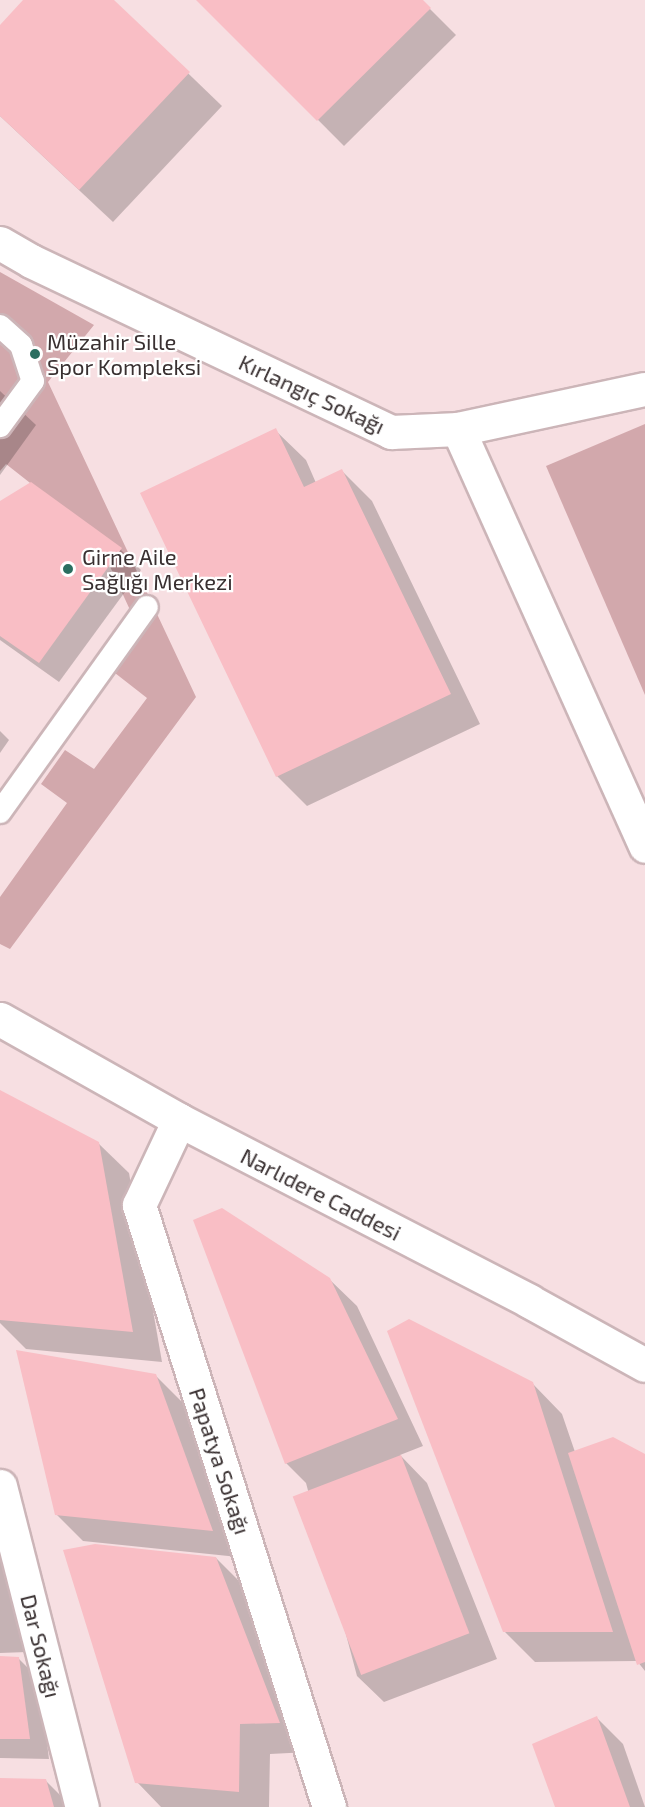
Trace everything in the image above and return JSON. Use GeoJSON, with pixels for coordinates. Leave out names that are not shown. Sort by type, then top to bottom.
{"type":"FeatureCollection","features":[{"type":"Feature","properties":{"kind":"street","name":"Kırlangıç Sokağı"},"geometry":{"type":"LineString","coordinates":[[0,243],[31,261],[391,432],[458,429],[645,388]]}},
{"type":"Feature","properties":{"kind":"street"},"geometry":{"type":"LineString","coordinates":[[458,429],[645,846]]}},
{"type":"Feature","properties":{"kind":"street","name":"Narlıdere Caddesi"},"geometry":{"type":"LineString","coordinates":[[0,1019],[179,1120],[529,1301],[645,1365]]}},
{"type":"Feature","properties":{"kind":"street","name":"Papatya Sokağı"},"geometry":{"type":"LineString","coordinates":[[179,1120],[139,1205],[329,1807]]}},
{"type":"Feature","properties":{"kind":"street","name":"Dar Sokağı"},"geometry":{"type":"LineString","coordinates":[[0,1486],[82,1807]]}},
{"type":"Feature","properties":{"kind":"lane"},"geometry":{"type":"LineString","coordinates":[[0,326],[21,345],[33,381],[0,426]]}},
{"type":"Feature","properties":{"kind":"lane"},"geometry":{"type":"LineString","coordinates":[[0,812],[147,608]]}},
{"type":"Feature","properties":{"kind":"shaded area"},"geometry":{"type":"Polygon","coordinates":[[[0,272],[94,325],[48,382],[196,697],[10,949],[0,944],[0,897],[67,803],[41,784],[65,750],[94,769],[147,698],[115,673],[142,636],[95,534],[6,464],[0,471],[0,272]]]}},
{"type":"Feature","properties":{"kind":"shaded area"},"geometry":{"type":"Polygon","coordinates":[[[645,424],[645,695],[546,466],[645,424]]]}},
{"type":"Feature","properties":{"kind":"building"},"geometry":{"type":"Polygon","coordinates":[[[23,0],[114,0],[190,72],[79,190],[0,116],[0,25],[23,0]]]}},
{"type":"Feature","properties":{"kind":"building"},"geometry":{"type":"Polygon","coordinates":[[[196,0],[423,0],[431,8],[317,121],[196,0]]]}},
{"type":"Feature","properties":{"kind":"building"},"geometry":{"type":"Polygon","coordinates":[[[276,428],[304,487],[342,469],[451,694],[276,777],[140,493],[276,428]]]}},
{"type":"Feature","properties":{"kind":"building"},"geometry":{"type":"Polygon","coordinates":[[[31,482],[122,548],[39,663],[0,636],[0,501],[31,482]]]}},
{"type":"Feature","properties":{"kind":"building"},"geometry":{"type":"Polygon","coordinates":[[[0,1090],[99,1142],[133,1332],[0,1320],[0,1090]]]}},
{"type":"Feature","properties":{"kind":"building"},"geometry":{"type":"Polygon","coordinates":[[[222,1208],[330,1278],[398,1419],[285,1464],[193,1220],[222,1208]]]}},
{"type":"Feature","properties":{"kind":"building"},"geometry":{"type":"Polygon","coordinates":[[[409,1319],[533,1382],[613,1632],[503,1632],[387,1331],[409,1319]]]}},
{"type":"Feature","properties":{"kind":"building"},"geometry":{"type":"Polygon","coordinates":[[[16,1350],[156,1374],[213,1531],[55,1515],[16,1350]]]}},
{"type":"Feature","properties":{"kind":"building"},"geometry":{"type":"Polygon","coordinates":[[[613,1437],[645,1454],[645,1662],[637,1665],[568,1453],[613,1437]]]}},
{"type":"Feature","properties":{"kind":"building"},"geometry":{"type":"Polygon","coordinates":[[[401,1455],[469,1633],[361,1675],[293,1497],[401,1455]]]}},
{"type":"Feature","properties":{"kind":"building"},"geometry":{"type":"Polygon","coordinates":[[[95,1544],[216,1557],[280,1723],[240,1724],[239,1792],[135,1783],[63,1550],[95,1544]]]}},
{"type":"Feature","properties":{"kind":"building"},"geometry":{"type":"Polygon","coordinates":[[[0,1656],[19,1657],[30,1739],[0,1739],[0,1656]]]}},
{"type":"Feature","properties":{"kind":"building"},"geometry":{"type":"Polygon","coordinates":[[[597,1716],[630,1807],[555,1807],[532,1744],[597,1716]]]}},
{"type":"Feature","properties":{"kind":"building"},"geometry":{"type":"Polygon","coordinates":[[[0,1778],[46,1779],[54,1807],[0,1807],[0,1778]]]}},
{"type":"Feature","properties":{"kind":"place","name":"Müzahir Sille Spor Kompleksi"},"geometry":{"type":"Point","coordinates":[35,354]}},
{"type":"Feature","properties":{"kind":"place","name":"Girne Aile Sağlığı Merkezi"},"geometry":{"type":"Point","coordinates":[68,569]}}]}
